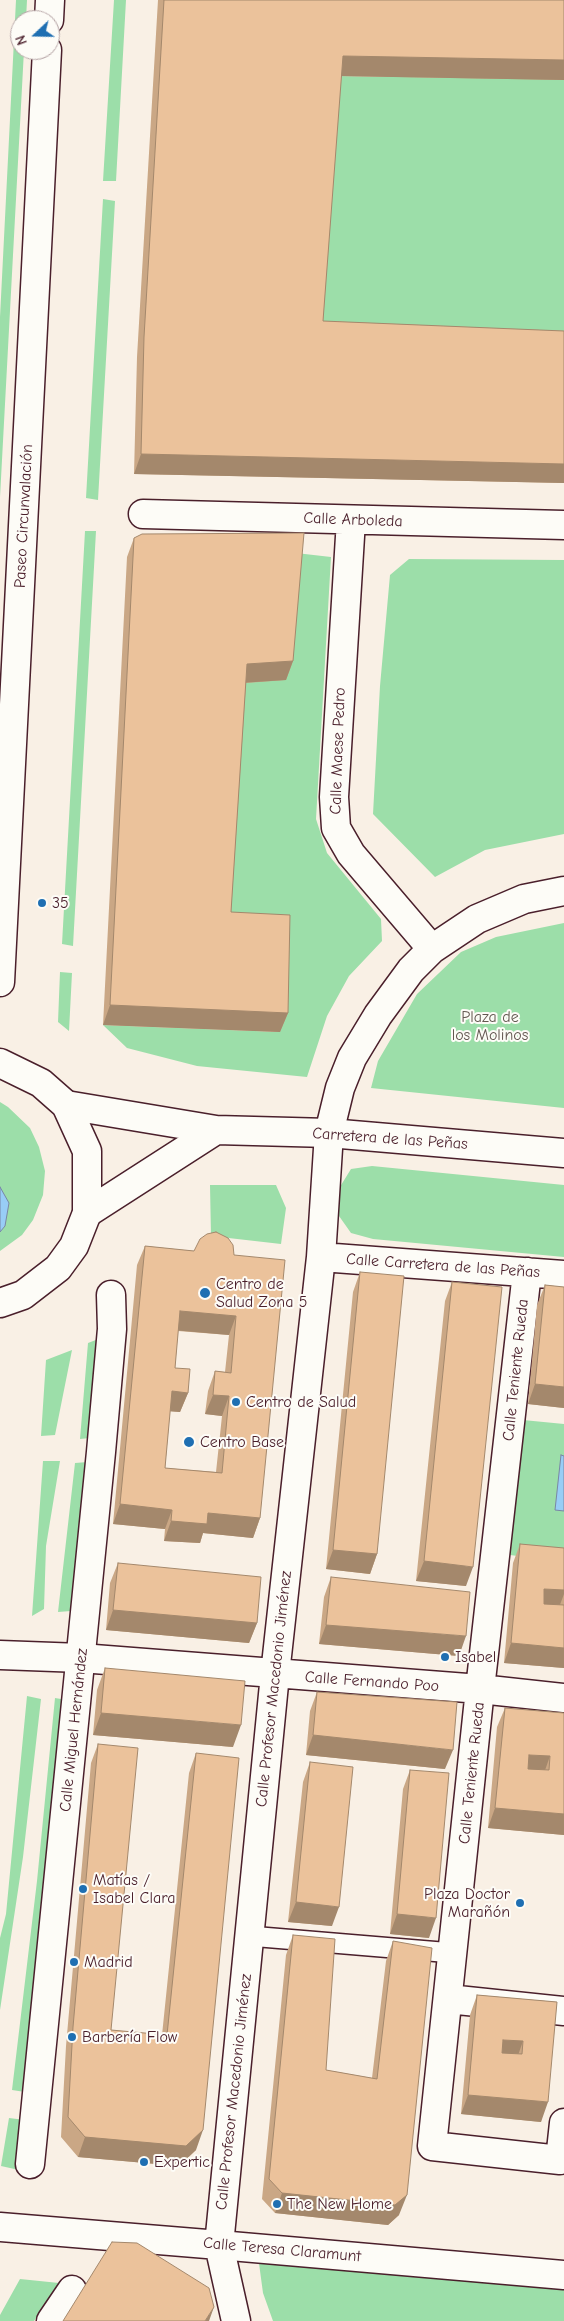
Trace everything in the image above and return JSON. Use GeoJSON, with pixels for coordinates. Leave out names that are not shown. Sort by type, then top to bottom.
{"type":"FeatureCollection","features":[{"type":"Feature","properties":{"kind":"street","name":"Paseo Circunvalación"},"geometry":{"type":"LineString","coordinates":[[0,982],[46,60]]}},
{"type":"Feature","properties":{"kind":"street","name":"Calle Arboleda"},"geometry":{"type":"LineString","coordinates":[[143,514],[564,525]]}},
{"type":"Feature","properties":{"kind":"street","name":"Calle Maese Pedro"},"geometry":{"type":"LineString","coordinates":[[351,520],[334,797],[336,828],[351,854],[432,949]]}},
{"type":"Feature","properties":{"kind":"street"},"geometry":{"type":"LineString","coordinates":[[329,1133],[340,1088],[352,1058],[378,1015],[411,970],[432,949],[477,919],[524,899],[564,891]]}},
{"type":"Feature","properties":{"kind":"street"},"geometry":{"type":"LineString","coordinates":[[0,1303],[24,1295],[58,1268],[74,1246],[87,1213],[87,1151],[66,1105],[41,1083],[2,1059]]}},
{"type":"Feature","properties":{"kind":"street","name":"Carretera de las Peñas"},"geometry":{"type":"LineString","coordinates":[[66,1105],[216,1130],[329,1133],[564,1153]]}},
{"type":"Feature","properties":{"kind":"street"},"geometry":{"type":"LineString","coordinates":[[87,1213],[216,1130]]}},
{"type":"Feature","properties":{"kind":"street","name":"Calle Profesor Macedonio Jiménez"},"geometry":{"type":"LineString","coordinates":[[236,2321],[219,2245],[275,1674],[321,1257],[329,1133]]}},
{"type":"Feature","properties":{"kind":"street","name":"Calle Carretera de las Peñas"},"geometry":{"type":"LineString","coordinates":[[321,1257],[564,1275]]}},
{"type":"Feature","properties":{"kind":"street","name":"Calle Teniente Rueda"},"geometry":{"type":"LineString","coordinates":[[527,1272],[480,1689],[432,2146],[560,2160],[564,2123]]}},
{"type":"Feature","properties":{"kind":"street","name":"Calle Miguel Hernández"},"geometry":{"type":"LineString","coordinates":[[30,2164],[112,1329],[111,1295]]}},
{"type":"Feature","properties":{"kind":"street","name":"Calle Fernando Poo"},"geometry":{"type":"LineString","coordinates":[[0,1654],[81,1658],[480,1689],[564,1698]]}},
{"type":"Feature","properties":{"kind":"street"},"geometry":{"type":"LineString","coordinates":[[448,1999],[564,2011]]}},
{"type":"Feature","properties":{"kind":"street","name":"Calle Teresa Claramunt"},"geometry":{"type":"LineString","coordinates":[[0,2227],[564,2275]]}},
{"type":"Feature","properties":{"kind":"street"},"geometry":{"type":"LineString","coordinates":[[51,2321],[72,2290]]}},
{"type":"Feature","properties":{"kind":"lane"},"geometry":{"type":"LineString","coordinates":[[249,1936],[453,1953]]}},
{"type":"Feature","properties":{"kind":"green space"},"geometry":{"type":"Polygon","coordinates":[[[16,0],[27,0],[26,10],[15,10],[16,0]]]}},
{"type":"Feature","properties":{"kind":"green space"},"geometry":{"type":"Polygon","coordinates":[[[114,0],[126,0],[116,181],[103,181],[114,0]]]}},
{"type":"Feature","properties":{"kind":"green space"},"geometry":{"type":"Polygon","coordinates":[[[13,60],[23,60],[0,497],[0,317],[13,60]]]}},
{"type":"Feature","properties":{"kind":"green space"},"geometry":{"type":"Polygon","coordinates":[[[336,76],[564,79],[564,351],[315,340],[336,76]]]}},
{"type":"Feature","properties":{"kind":"green space"},"geometry":{"type":"Polygon","coordinates":[[[103,199],[115,201],[98,500],[86,498],[103,199]]]}},
{"type":"Feature","properties":{"kind":"green space"},"geometry":{"type":"Polygon","coordinates":[[[85,531],[96,531],[73,946],[62,944],[85,531]]]}},
{"type":"Feature","properties":{"kind":"green space"},"geometry":{"type":"Polygon","coordinates":[[[296,553],[331,557],[316,819],[327,853],[381,919],[382,941],[349,976],[327,1016],[307,1077],[197,1066],[127,1048],[103,1025],[280,1032],[224,931],[240,683],[296,553]]]}},
{"type":"Feature","properties":{"kind":"green space"},"geometry":{"type":"Polygon","coordinates":[[[409,559],[564,560],[564,834],[485,850],[435,877],[373,814],[380,686],[390,575],[409,559]]]}},
{"type":"Feature","properties":{"kind":"green space","name":"Plaza de los Molinos"},"geometry":{"type":"Polygon","coordinates":[[[564,923],[564,1108],[371,1088],[378,1061],[417,994],[461,952],[496,937],[564,923]]]}},
{"type":"Feature","properties":{"kind":"green space"},"geometry":{"type":"Polygon","coordinates":[[[60,972],[72,973],[69,1031],[58,1022],[60,972]]]}},
{"type":"Feature","properties":{"kind":"green space"},"geometry":{"type":"Polygon","coordinates":[[[0,1102],[30,1128],[39,1147],[45,1171],[43,1195],[33,1220],[22,1235],[0,1251],[0,1102]]]}},
{"type":"Feature","properties":{"kind":"green space"},"geometry":{"type":"Polygon","coordinates":[[[372,1166],[564,1185],[564,1257],[373,1239],[351,1233],[339,1216],[338,1190],[351,1169],[372,1166]]]}},
{"type":"Feature","properties":{"kind":"green space"},"geometry":{"type":"Polygon","coordinates":[[[210,1185],[276,1185],[286,1208],[281,1244],[211,1236],[210,1185]]]}},
{"type":"Feature","properties":{"kind":"green space"},"geometry":{"type":"Polygon","coordinates":[[[101,1338],[90,1438],[80,1439],[88,1343],[101,1338]]]}},
{"type":"Feature","properties":{"kind":"green space"},"geometry":{"type":"Polygon","coordinates":[[[72,1350],[55,1435],[41,1436],[46,1360],[72,1350]]]}},
{"type":"Feature","properties":{"kind":"green space"},"geometry":{"type":"Polygon","coordinates":[[[523,1420],[564,1424],[564,1562],[510,1555],[523,1420]]]}},
{"type":"Feature","properties":{"kind":"green space"},"geometry":{"type":"Polygon","coordinates":[[[43,1461],[60,1461],[46,1546],[44,1609],[32,1616],[43,1461]]]}},
{"type":"Feature","properties":{"kind":"green space"},"geometry":{"type":"Polygon","coordinates":[[[88,1462],[71,1611],[58,1612],[75,1463],[88,1462]]]}},
{"type":"Feature","properties":{"kind":"green space"},"geometry":{"type":"Polygon","coordinates":[[[27,1696],[41,1699],[23,1857],[0,2010],[0,1938],[6,1914],[27,1696]]]}},
{"type":"Feature","properties":{"kind":"green space"},"geometry":{"type":"Polygon","coordinates":[[[55,1698],[67,1700],[25,2092],[12,2090],[37,1881],[55,1698]]]}},
{"type":"Feature","properties":{"kind":"green space"},"geometry":{"type":"Polygon","coordinates":[[[9,2118],[25,2120],[19,2170],[1,2166],[9,2118]]]}},
{"type":"Feature","properties":{"kind":"green space"},"geometry":{"type":"Polygon","coordinates":[[[258,2256],[564,2275],[564,2321],[273,2321],[263,2293],[258,2256]]]}},
{"type":"Feature","properties":{"kind":"green space"},"geometry":{"type":"Polygon","coordinates":[[[20,2279],[59,2283],[34,2321],[0,2321],[0,2315],[20,2279]]]}},
{"type":"Feature","properties":{"kind":"water"},"geometry":{"type":"Polygon","coordinates":[[[0,1187],[9,1203],[5,1226],[0,1232],[0,1187]]]}},
{"type":"Feature","properties":{"kind":"water"},"geometry":{"type":"Polygon","coordinates":[[[561,1455],[564,1456],[564,1511],[555,1510],[561,1455]]]}},
{"type":"Feature","properties":{"kind":"building"},"geometry":{"type":"Polygon","coordinates":[[[164,0],[564,0],[564,60],[343,56],[323,321],[564,331],[564,464],[141,454],[144,337],[164,0]]]}},
{"type":"Feature","properties":{"kind":"building"},"geometry":{"type":"Polygon","coordinates":[[[304,533],[293,661],[247,664],[231,912],[290,915],[288,1013],[110,1005],[134,538],[142,534],[304,533]]]}},
{"type":"Feature","properties":{"kind":"building","name":"Centro de Salud"},"geometry":{"type":"Polygon","coordinates":[[[216,1232],[228,1238],[233,1245],[234,1255],[285,1260],[260,1518],[208,1513],[207,1524],[171,1521],[172,1510],[120,1504],[145,1246],[194,1251],[200,1239],[207,1234],[216,1232]],[[180,1311],[175,1368],[190,1369],[188,1393],[172,1391],[165,1468],[222,1473],[229,1396],[213,1395],[215,1371],[231,1373],[236,1316],[180,1311]]]}},
{"type":"Feature","properties":{"kind":"building"},"geometry":{"type":"Polygon","coordinates":[[[360,1272],[404,1276],[377,1554],[333,1550],[360,1272]]]}},
{"type":"Feature","properties":{"kind":"building"},"geometry":{"type":"Polygon","coordinates":[[[452,1282],[502,1287],[473,1567],[424,1561],[452,1282]]]}},
{"type":"Feature","properties":{"kind":"building"},"geometry":{"type":"Polygon","coordinates":[[[545,1285],[564,1287],[564,1387],[535,1384],[545,1285]]]}},
{"type":"Feature","properties":{"kind":"building"},"geometry":{"type":"Polygon","coordinates":[[[520,1544],[564,1548],[564,1590],[544,1589],[544,1604],[564,1605],[564,1648],[511,1643],[520,1544]]]}},
{"type":"Feature","properties":{"kind":"building"},"geometry":{"type":"Polygon","coordinates":[[[118,1563],[261,1577],[257,1623],[113,1610],[118,1563]]]}},
{"type":"Feature","properties":{"kind":"building"},"geometry":{"type":"Polygon","coordinates":[[[331,1577],[470,1592],[466,1636],[326,1625],[331,1577]]]}},
{"type":"Feature","properties":{"kind":"building"},"geometry":{"type":"Polygon","coordinates":[[[105,1668],[245,1681],[241,1725],[101,1713],[105,1668]]]}},
{"type":"Feature","properties":{"kind":"building"},"geometry":{"type":"Polygon","coordinates":[[[317,1692],[457,1702],[453,1750],[313,1735],[317,1692]]]}},
{"type":"Feature","properties":{"kind":"building"},"geometry":{"type":"Polygon","coordinates":[[[505,1708],[564,1713],[564,1814],[495,1808],[505,1708]],[[529,1755],[528,1769],[549,1770],[550,1756],[529,1755]]]}},
{"type":"Feature","properties":{"kind":"building"},"geometry":{"type":"Polygon","coordinates":[[[98,1744],[138,1748],[111,2030],[167,2035],[196,1753],[239,1758],[203,2130],[186,2146],[85,2137],[68,2117],[73,2027],[98,1744]]]}},
{"type":"Feature","properties":{"kind":"building"},"geometry":{"type":"Polygon","coordinates":[[[310,1762],[353,1767],[339,1907],[296,1902],[310,1762]]]}},
{"type":"Feature","properties":{"kind":"building"},"geometry":{"type":"Polygon","coordinates":[[[410,1770],[449,1773],[436,1918],[397,1914],[410,1770]]]}},
{"type":"Feature","properties":{"kind":"building"},"geometry":{"type":"Polygon","coordinates":[[[293,1935],[335,1939],[326,2070],[377,2079],[393,1941],[432,1948],[407,2195],[395,2205],[282,2193],[269,2179],[293,1935]]]}},
{"type":"Feature","properties":{"kind":"building"},"geometry":{"type":"Polygon","coordinates":[[[477,1995],[557,2002],[548,2102],[468,2095],[477,1995]],[[503,2040],[502,2053],[522,2054],[523,2041],[503,2040]]]}},
{"type":"Feature","properties":{"kind":"building"},"geometry":{"type":"Polygon","coordinates":[[[112,2242],[137,2243],[209,2288],[214,2307],[205,2321],[63,2321],[112,2242]]]}},
{"type":"Feature","properties":{"kind":"place","name":"35"},"geometry":{"type":"Point","coordinates":[42,903]}},
{"type":"Feature","properties":{"kind":"place","name":"Centro de Salud Zona 5"},"geometry":{"type":"Point","coordinates":[205,1293]}},
{"type":"Feature","properties":{"kind":"place","name":"Centro de Salud"},"geometry":{"type":"Point","coordinates":[236,1402]}},
{"type":"Feature","properties":{"kind":"place","name":"Centro Base"},"geometry":{"type":"Point","coordinates":[189,1442]}},
{"type":"Feature","properties":{"kind":"place","name":"Isabel"},"geometry":{"type":"Point","coordinates":[445,1657]}},
{"type":"Feature","properties":{"kind":"place","name":"Matías / Isabel Clara"},"geometry":{"type":"Point","coordinates":[83,1889]}},
{"type":"Feature","properties":{"kind":"place","name":"Plaza Doctor Marañón"},"geometry":{"type":"Point","coordinates":[520,1903]}},
{"type":"Feature","properties":{"kind":"place","name":"Madrid"},"geometry":{"type":"Point","coordinates":[74,1962]}},
{"type":"Feature","properties":{"kind":"place","name":"Barbería Flow"},"geometry":{"type":"Point","coordinates":[72,2037]}},
{"type":"Feature","properties":{"kind":"place","name":"Expertic"},"geometry":{"type":"Point","coordinates":[144,2162]}},
{"type":"Feature","properties":{"kind":"place","name":"The New Home"},"geometry":{"type":"Point","coordinates":[277,2204]}}]}
